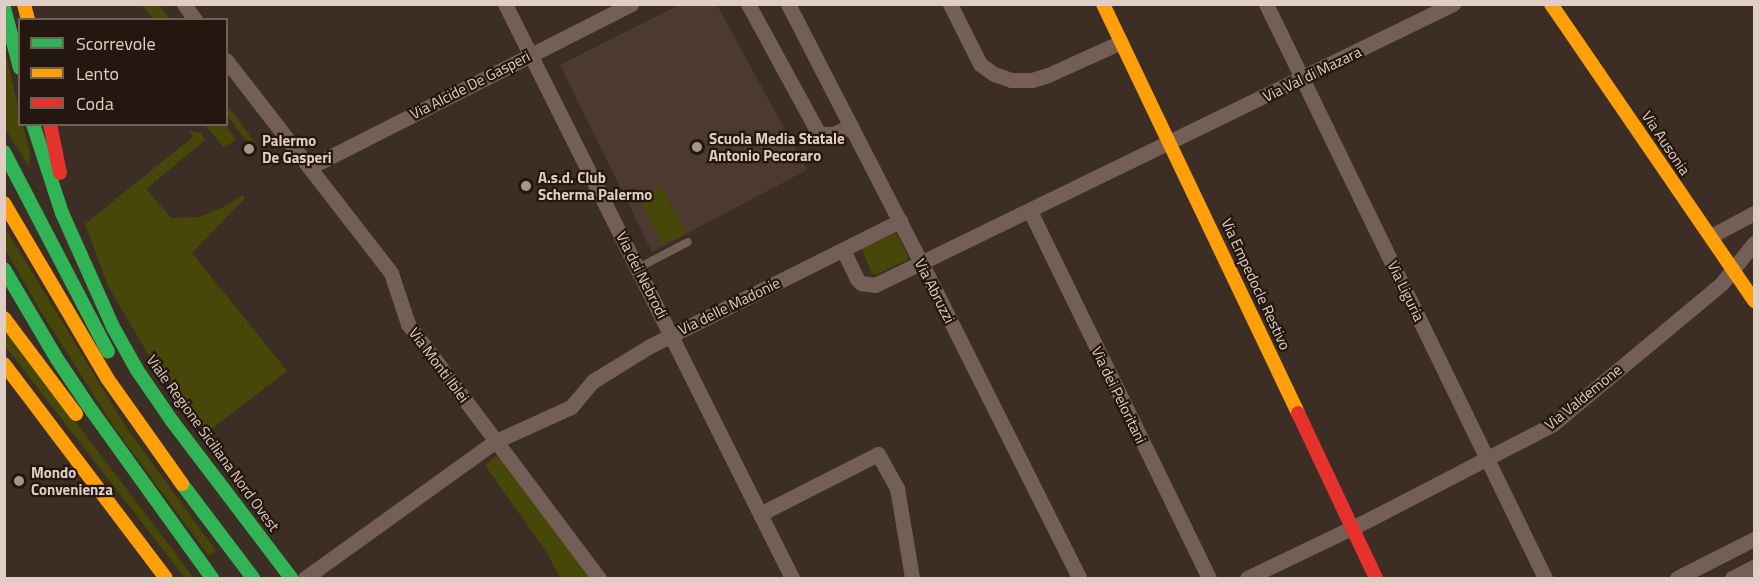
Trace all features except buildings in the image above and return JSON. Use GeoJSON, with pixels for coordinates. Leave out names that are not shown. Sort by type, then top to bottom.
{"type":"FeatureCollection","features":[{"type":"Feature","properties":{"kind":"street"},"geometry":{"type":"LineString","coordinates":[[184,4],[194,18]]}},
{"type":"Feature","properties":{"kind":"street","name":"Via dei Nebrodi"},"geometry":{"type":"LineString","coordinates":[[505,4],[672,334],[792,579]]}},
{"type":"Feature","properties":{"kind":"street"},"geometry":{"type":"LineString","coordinates":[[748,4],[819,134],[833,134],[851,126]]}},
{"type":"Feature","properties":{"kind":"street","name":"Via Abruzzi"},"geometry":{"type":"LineString","coordinates":[[788,4],[900,221],[1079,579]]}},
{"type":"Feature","properties":{"kind":"street"},"geometry":{"type":"LineString","coordinates":[[950,4],[980,64],[994,74],[1011,80],[1032,80],[1048,75],[1121,42]]}},
{"type":"Feature","properties":{"kind":"street","name":"Via Empedocle Restivo"},"geometry":{"type":"LineString","coordinates":[[1103,4],[1171,142],[1376,579]]}},
{"type":"Feature","properties":{"kind":"street","name":"Via Liguria"},"geometry":{"type":"LineString","coordinates":[[1266,4],[1545,579]]}},
{"type":"Feature","properties":{"kind":"street","name":"Via Val di Mazara"},"geometry":{"type":"LineString","coordinates":[[1171,142],[1453,4]]}},
{"type":"Feature","properties":{"kind":"street","name":"Via Ausonia"},"geometry":{"type":"LineString","coordinates":[[1551,4],[1755,301]]}},
{"type":"Feature","properties":{"kind":"street","name":"Via Alcide De Gasperi"},"geometry":{"type":"LineString","coordinates":[[310,166],[623,6]]}},
{"type":"Feature","properties":{"kind":"street"},"geometry":{"type":"LineString","coordinates":[[4,8],[18,60]]}},
{"type":"Feature","properties":{"kind":"street","name":"Via Monti Iblei"},"geometry":{"type":"LineString","coordinates":[[228,63],[391,273],[408,324],[598,579]]}},
{"type":"Feature","properties":{"kind":"street","name":"Viale Regione Siciliana Nord Ovest"},"geometry":{"type":"LineString","coordinates":[[34,126],[47,174],[81,258],[100,302],[137,370],[172,421],[291,579]]}},
{"type":"Feature","properties":{"kind":"street"},"geometry":{"type":"LineString","coordinates":[[50,126],[81,258]]}},
{"type":"Feature","properties":{"kind":"street"},"geometry":{"type":"LineString","coordinates":[[4,140],[41,198],[100,302]]}},
{"type":"Feature","properties":{"kind":"street"},"geometry":{"type":"LineString","coordinates":[[843,250],[857,279],[868,285],[875,285],[1171,142]]}},
{"type":"Feature","properties":{"kind":"street"},"geometry":{"type":"LineString","coordinates":[[4,152],[157,451]]}},
{"type":"Feature","properties":{"kind":"street"},"geometry":{"type":"LineString","coordinates":[[4,203],[107,378],[157,451],[253,579]]}},
{"type":"Feature","properties":{"kind":"street","name":"Via dei Peloritani"},"geometry":{"type":"LineString","coordinates":[[1030,211],[1209,579]]}},
{"type":"Feature","properties":{"kind":"street"},"geometry":{"type":"LineString","coordinates":[[1711,237],[1755,213]]}},
{"type":"Feature","properties":{"kind":"street","name":"Via delle Madonie"},"geometry":{"type":"LineString","coordinates":[[306,579],[496,441],[571,407],[593,381],[672,334],[900,221]]}},
{"type":"Feature","properties":{"kind":"street","name":"Via Valdemone"},"geometry":{"type":"LineString","coordinates":[[1247,579],[1488,460],[1553,424],[1722,283],[1732,268],[1755,243]]}},
{"type":"Feature","properties":{"kind":"street"},"geometry":{"type":"LineString","coordinates":[[4,268],[63,367],[178,535]]}},
{"type":"Feature","properties":{"kind":"street"},"geometry":{"type":"LineString","coordinates":[[4,318],[82,422],[178,535],[212,579]]}},
{"type":"Feature","properties":{"kind":"street"},"geometry":{"type":"LineString","coordinates":[[4,364],[166,579]]}},
{"type":"Feature","properties":{"kind":"street"},"geometry":{"type":"LineString","coordinates":[[760,514],[878,454],[897,488],[912,579]]}},
{"type":"Feature","properties":{"kind":"street"},"geometry":{"type":"LineString","coordinates":[[1677,579],[1755,539]]}},
{"type":"Feature","properties":{"kind":"street"},"geometry":{"type":"LineString","coordinates":[[144,548],[173,579]]}},
{"type":"Feature","properties":{"kind":"street"},"geometry":{"type":"LineString","coordinates":[[1732,579],[1755,567]]}},
{"type":"Feature","properties":{"kind":"lane"},"geometry":{"type":"LineString","coordinates":[[638,268],[688,242]]}},
{"type":"Feature","properties":{"kind":"shaded area"},"geometry":{"type":"Polygon","coordinates":[[[141,5],[159,5],[169,18],[153,18],[141,5]]]}},
{"type":"Feature","properties":{"kind":"shaded area","name":"Scuola Media Statale Antonio Pecoraro"},"geometry":{"type":"Polygon","coordinates":[[[679,5],[717,5],[807,170],[652,252],[560,65],[679,5]]]}},
{"type":"Feature","properties":{"kind":"shaded area"},"geometry":{"type":"Polygon","coordinates":[[[4,47],[18,106],[18,126],[23,126],[30,153],[29,167],[5,128],[4,47]]]}},
{"type":"Feature","properties":{"kind":"shaded area"},"geometry":{"type":"Polygon","coordinates":[[[228,106],[257,145],[247,154],[247,142],[228,116],[228,106]]]}},
{"type":"Feature","properties":{"kind":"shaded area"},"geometry":{"type":"Polygon","coordinates":[[[206,126],[226,126],[236,139],[224,148],[206,126]]]}},
{"type":"Feature","properties":{"kind":"shaded area"},"geometry":{"type":"Polygon","coordinates":[[[189,131],[201,133],[205,140],[146,189],[171,218],[199,217],[224,207],[243,195],[245,198],[192,253],[287,371],[205,434],[148,354],[108,286],[85,224],[193,137],[189,131]]]}},
{"type":"Feature","properties":{"kind":"shaded area"},"geometry":{"type":"Polygon","coordinates":[[[663,187],[686,234],[663,245],[640,198],[663,187]]]}},
{"type":"Feature","properties":{"kind":"shaded area"},"geometry":{"type":"Polygon","coordinates":[[[4,226],[126,427],[216,551],[209,556],[116,430],[40,310],[5,249],[4,226]]]}},
{"type":"Feature","properties":{"kind":"shaded area"},"geometry":{"type":"Polygon","coordinates":[[[894,233],[898,236],[908,256],[907,260],[875,275],[872,274],[862,249],[894,233]]]}},
{"type":"Feature","properties":{"kind":"shaded area"},"geometry":{"type":"Polygon","coordinates":[[[4,327],[194,578],[185,578],[5,346],[4,327]]]}},
{"type":"Feature","properties":{"kind":"shaded area"},"geometry":{"type":"Polygon","coordinates":[[[496,456],[504,461],[594,578],[560,578],[547,553],[485,465],[496,456]]]}},
{"type":"Feature","properties":{"kind":"traffic: fast"},"geometry":{"type":"LineString","coordinates":[[4,8],[18,60]]}},
{"type":"Feature","properties":{"kind":"traffic: fast"},"geometry":{"type":"LineString","coordinates":[[34,126],[62,213],[113,327],[137,370],[172,421],[291,578]]}},
{"type":"Feature","properties":{"kind":"traffic: fast"},"geometry":{"type":"LineString","coordinates":[[4,152],[108,352]]}},
{"type":"Feature","properties":{"kind":"traffic: fast"},"geometry":{"type":"LineString","coordinates":[[4,269],[57,359],[92,411],[212,578]]}},
{"type":"Feature","properties":{"kind":"traffic: fast"},"geometry":{"type":"LineString","coordinates":[[182,484],[253,578]]}},
{"type":"Feature","properties":{"kind":"traffic: slow"},"geometry":{"type":"LineString","coordinates":[[24,4],[28,18]]}},
{"type":"Feature","properties":{"kind":"traffic: slow"},"geometry":{"type":"LineString","coordinates":[[1103,4],[1298,413]]}},
{"type":"Feature","properties":{"kind":"traffic: slow"},"geometry":{"type":"LineString","coordinates":[[1551,4],[1754,301]]}},
{"type":"Feature","properties":{"kind":"traffic: slow"},"geometry":{"type":"LineString","coordinates":[[4,203],[107,378],[182,484]]}},
{"type":"Feature","properties":{"kind":"traffic: slow"},"geometry":{"type":"LineString","coordinates":[[4,318],[76,414]]}},
{"type":"Feature","properties":{"kind":"traffic: slow"},"geometry":{"type":"LineString","coordinates":[[4,364],[166,578]]}},
{"type":"Feature","properties":{"kind":"traffic: jam"},"geometry":{"type":"LineString","coordinates":[[50,126],[60,173]]}},
{"type":"Feature","properties":{"kind":"traffic: jam"},"geometry":{"type":"LineString","coordinates":[[1298,413],[1376,578]]}},
{"type":"Feature","properties":{"kind":"place","name":"Scuola Media Statale Antonio Pecoraro"},"geometry":{"type":"Point","coordinates":[697,147]}},
{"type":"Feature","properties":{"kind":"place","name":"Palermo De Gasperi"},"geometry":{"type":"Point","coordinates":[249,149]}},
{"type":"Feature","properties":{"kind":"place","name":"A.s.d. Club Scherma Palermo"},"geometry":{"type":"Point","coordinates":[526,186]}},
{"type":"Feature","properties":{"kind":"place","name":"Mondo Convenienza"},"geometry":{"type":"Point","coordinates":[19,481]}}]}
